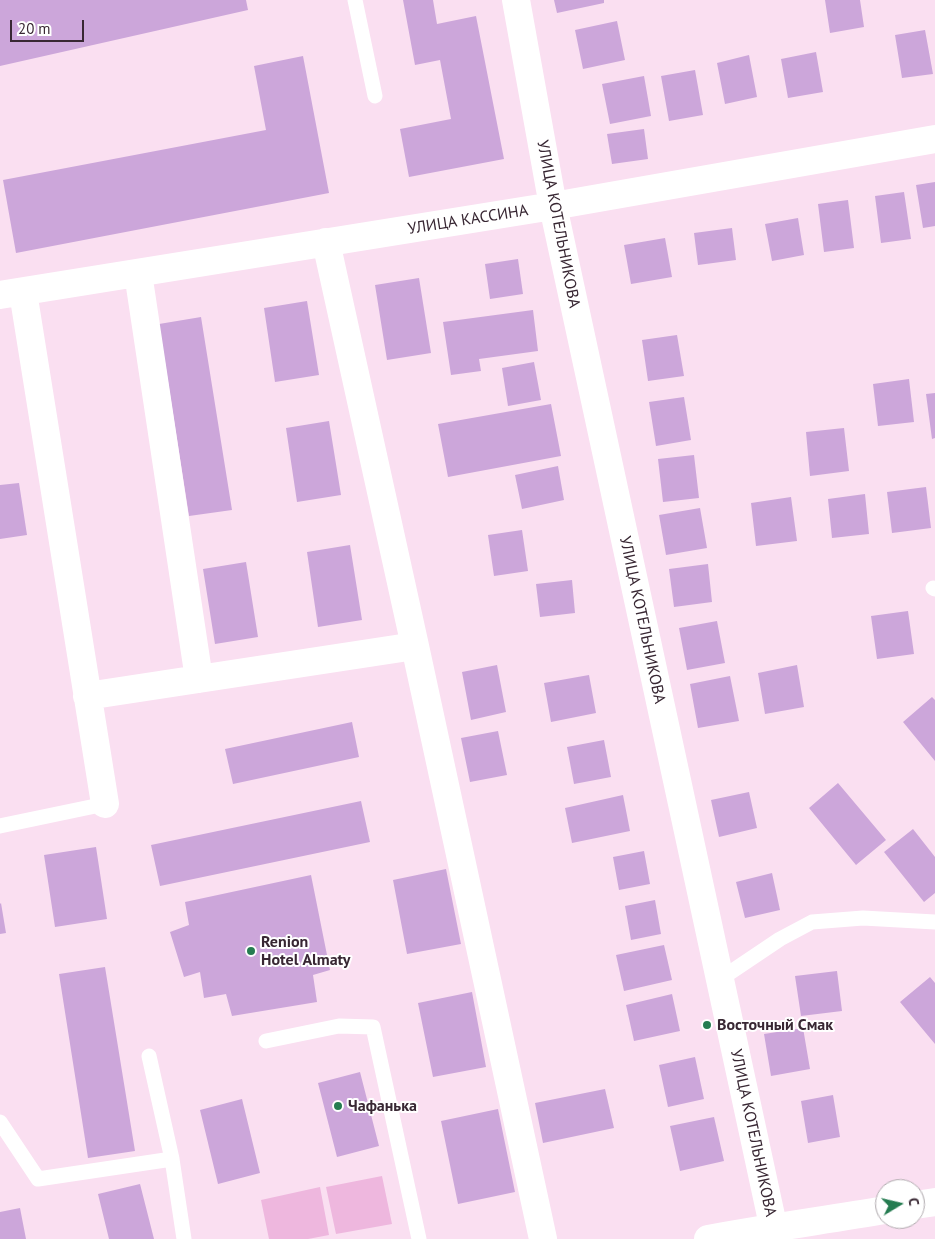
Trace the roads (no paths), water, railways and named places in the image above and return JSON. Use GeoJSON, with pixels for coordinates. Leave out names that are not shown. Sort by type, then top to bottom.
{"type":"FeatureCollection","features":[{"type":"Feature","properties":{"kind":"street","name":"УЛИЦА КОТЕЛЬНИКОВА"},"geometry":{"type":"LineString","coordinates":[[516,0],[553,206],[775,1233]]}},
{"type":"Feature","properties":{"kind":"street","name":"УЛИЦА КАССИНА"},"geometry":{"type":"LineString","coordinates":[[11,293],[553,206],[935,138]]}},
{"type":"Feature","properties":{"kind":"street"},"geometry":{"type":"LineString","coordinates":[[326,242],[543,1239]]}},
{"type":"Feature","properties":{"kind":"street"},"geometry":{"type":"LineString","coordinates":[[138,273],[199,679]]}},
{"type":"Feature","properties":{"kind":"street"},"geometry":{"type":"LineString","coordinates":[[11,293],[87,696],[105,804]]}},
{"type":"Feature","properties":{"kind":"street"},"geometry":{"type":"LineString","coordinates":[[87,696],[415,646]]}},
{"type":"Feature","properties":{"kind":"street"},"geometry":{"type":"LineString","coordinates":[[708,1239],[775,1233],[806,1223],[875,1212]]}},
{"type":"Feature","properties":{"kind":"lane"},"geometry":{"type":"LineString","coordinates":[[355,0],[376,96]]}},
{"type":"Feature","properties":{"kind":"lane"},"geometry":{"type":"LineString","coordinates":[[0,826],[105,804]]}},
{"type":"Feature","properties":{"kind":"lane"},"geometry":{"type":"LineString","coordinates":[[719,980],[780,939],[812,922],[863,918],[935,922]]}},
{"type":"Feature","properties":{"kind":"lane"},"geometry":{"type":"LineString","coordinates":[[266,1041],[339,1026],[373,1028],[419,1239]]}},
{"type":"Feature","properties":{"kind":"lane"},"geometry":{"type":"LineString","coordinates":[[149,1056],[172,1159],[184,1239]]}},
{"type":"Feature","properties":{"kind":"lane"},"geometry":{"type":"LineString","coordinates":[[0,1122],[38,1179],[172,1159]]}},
{"type":"Feature","properties":{"kind":"place","name":"Renion Hotel Almaty"},"geometry":{"type":"Point","coordinates":[251,951]}},
{"type":"Feature","properties":{"kind":"place","name":"Восточный Смак"},"geometry":{"type":"Point","coordinates":[707,1025]}},
{"type":"Feature","properties":{"kind":"place","name":"Чафанька"},"geometry":{"type":"Point","coordinates":[338,1106]}}]}
